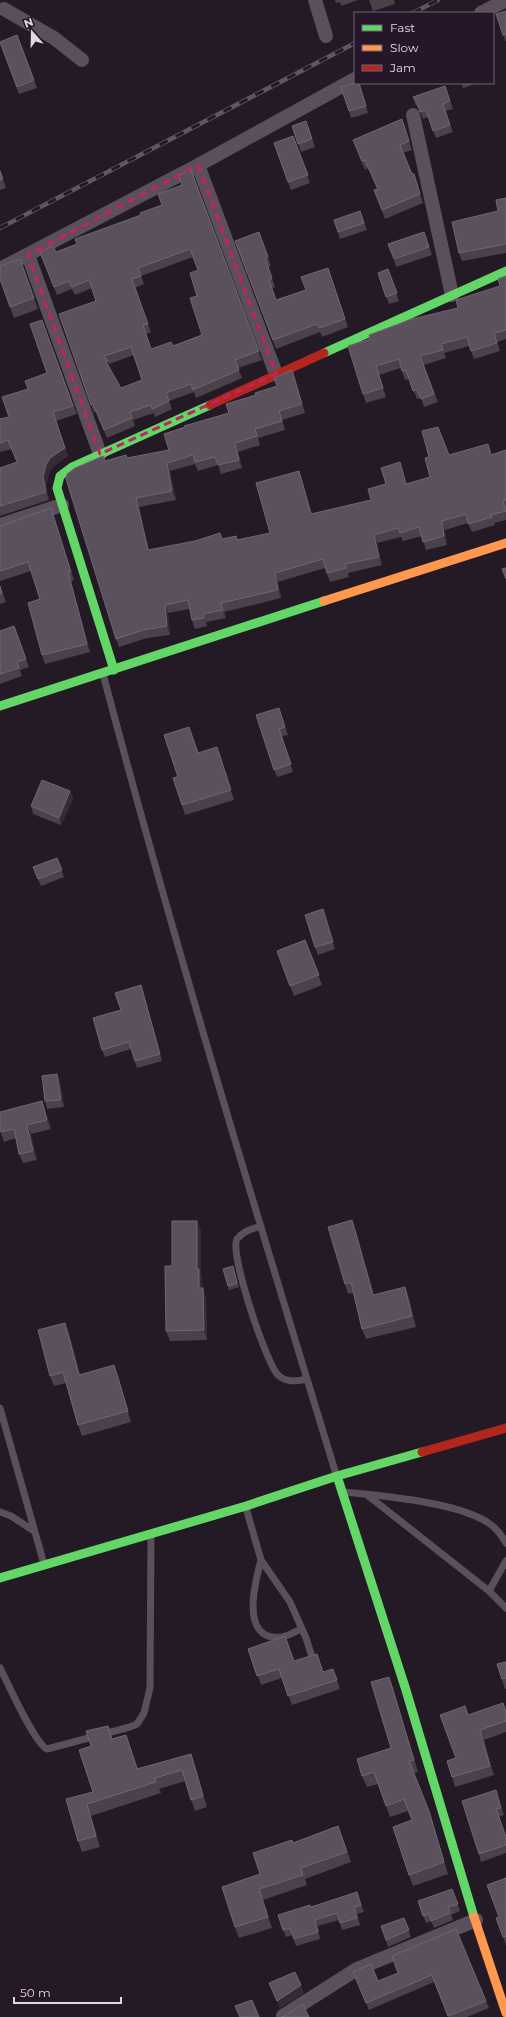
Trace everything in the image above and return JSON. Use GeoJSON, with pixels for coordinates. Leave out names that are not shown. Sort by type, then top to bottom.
{"type":"FeatureCollection","features":[{"type":"Feature","properties":{"kind":"street"},"geometry":{"type":"LineString","coordinates":[[315,0],[326,36]]}},
{"type":"Feature","properties":{"kind":"street"},"geometry":{"type":"LineString","coordinates":[[483,12],[506,0]]}},
{"type":"Feature","properties":{"kind":"street"},"geometry":{"type":"LineString","coordinates":[[4,8],[54,38],[82,60]]}},
{"type":"Feature","properties":{"kind":"street"},"geometry":{"type":"LineString","coordinates":[[0,269],[198,165],[354,80]]}},
{"type":"Feature","properties":{"kind":"street"},"geometry":{"type":"LineString","coordinates":[[413,115],[452,295]]}},
{"type":"Feature","properties":{"kind":"street"},"geometry":{"type":"LineString","coordinates":[[198,165],[276,374]]}},
{"type":"Feature","properties":{"kind":"street"},"geometry":{"type":"LineString","coordinates":[[28,255],[100,454]]}},
{"type":"Feature","properties":{"kind":"street"},"geometry":{"type":"LineString","coordinates":[[114,670],[57,488],[60,476],[72,467],[100,454],[506,271]]}},
{"type":"Feature","properties":{"kind":"street"},"geometry":{"type":"LineString","coordinates":[[0,525],[62,505]]}},
{"type":"Feature","properties":{"kind":"street"},"geometry":{"type":"LineString","coordinates":[[0,706],[506,543]]}},
{"type":"Feature","properties":{"kind":"street"},"geometry":{"type":"LineString","coordinates":[[0,1578],[246,1506],[337,1476],[506,1428]]}},
{"type":"Feature","properties":{"kind":"street"},"geometry":{"type":"LineString","coordinates":[[337,1476],[405,1687],[463,1883],[506,2013]]}},
{"type":"Feature","properties":{"kind":"street"},"geometry":{"type":"LineString","coordinates":[[283,2016],[357,1969],[476,1920]]}},
{"type":"Feature","properties":{"kind":"lane"},"geometry":{"type":"LineString","coordinates":[[103,674],[150,847],[261,1226],[337,1476]]}},
{"type":"Feature","properties":{"kind":"lane"},"geometry":{"type":"LineString","coordinates":[[261,1226],[244,1232],[237,1240],[235,1248],[247,1294],[266,1355],[273,1369],[280,1376],[289,1381],[307,1379]]}},
{"type":"Feature","properties":{"kind":"lane"},"geometry":{"type":"LineString","coordinates":[[0,1408],[44,1564]]}},
{"type":"Feature","properties":{"kind":"lane"},"geometry":{"type":"LineString","coordinates":[[341,1492],[413,1500],[463,1512],[490,1524],[502,1535],[506,1543]]}},
{"type":"Feature","properties":{"kind":"lane"},"geometry":{"type":"LineString","coordinates":[[366,1494],[489,1591],[506,1608]]}},
{"type":"Feature","properties":{"kind":"lane"},"geometry":{"type":"LineString","coordinates":[[246,1506],[261,1560],[290,1602],[302,1629],[313,1660]]}},
{"type":"Feature","properties":{"kind":"lane"},"geometry":{"type":"LineString","coordinates":[[0,1512],[11,1516],[34,1531]]}},
{"type":"Feature","properties":{"kind":"lane"},"geometry":{"type":"LineString","coordinates":[[0,1668],[35,1736],[43,1748],[47,1749],[121,1730],[137,1724],[144,1713],[150,1688],[152,1533]]}},
{"type":"Feature","properties":{"kind":"lane"},"geometry":{"type":"LineString","coordinates":[[261,1560],[254,1584],[252,1609],[256,1623],[261,1631],[268,1636],[282,1637],[302,1629]]}},
{"type":"Feature","properties":{"kind":"lane"},"geometry":{"type":"LineString","coordinates":[[489,1591],[506,1561]]}},
{"type":"Feature","properties":{"kind":"highlighted area"},"geometry":{"type":"Polygon","coordinates":[[[198,165],[276,374],[100,454],[28,255],[198,165]]]}},
{"type":"Feature","properties":{"kind":"building"},"geometry":{"type":"Polygon","coordinates":[[[506,11],[506,34],[503,35],[496,14],[506,11]]]}},
{"type":"Feature","properties":{"kind":"building"},"geometry":{"type":"Polygon","coordinates":[[[17,35],[34,80],[17,87],[0,42],[17,35]]]}},
{"type":"Feature","properties":{"kind":"building"},"geometry":{"type":"Polygon","coordinates":[[[354,83],[359,84],[366,106],[349,111],[341,87],[354,83]]]}},
{"type":"Feature","properties":{"kind":"building"},"geometry":{"type":"Polygon","coordinates":[[[445,86],[450,101],[443,104],[450,125],[433,131],[426,110],[420,112],[417,102],[413,97],[445,86]]]}},
{"type":"Feature","properties":{"kind":"building"},"geometry":{"type":"Polygon","coordinates":[[[402,119],[409,141],[400,145],[412,174],[414,174],[420,194],[382,210],[374,190],[378,189],[365,160],[362,161],[353,140],[402,119]]]}},
{"type":"Feature","properties":{"kind":"building"},"geometry":{"type":"Polygon","coordinates":[[[306,121],[312,139],[298,144],[292,126],[306,121]]]}},
{"type":"Feature","properties":{"kind":"building"},"geometry":{"type":"Polygon","coordinates":[[[293,136],[308,175],[288,182],[274,143],[293,136]]]}},
{"type":"Feature","properties":{"kind":"building"},"geometry":{"type":"Polygon","coordinates":[[[191,170],[259,351],[235,360],[239,370],[193,390],[191,384],[166,393],[169,401],[152,409],[151,405],[130,412],[132,418],[104,430],[93,404],[91,405],[59,314],[96,301],[89,280],[72,287],[69,281],[54,287],[40,252],[53,246],[56,252],[77,244],[75,239],[141,215],[140,213],[162,205],[158,194],[182,185],[178,175],[191,170]],[[190,249],[138,268],[141,276],[132,279],[148,324],[143,325],[151,349],[171,342],[173,346],[202,335],[190,298],[197,296],[190,273],[198,270],[190,249]],[[131,347],[104,356],[121,388],[142,380],[131,347]]]}},
{"type":"Feature","properties":{"kind":"building"},"geometry":{"type":"Polygon","coordinates":[[[0,171],[3,179],[0,180],[0,171]]]}},
{"type":"Feature","properties":{"kind":"building"},"geometry":{"type":"Polygon","coordinates":[[[506,198],[506,244],[459,253],[452,222],[498,211],[496,200],[506,198]]]}},
{"type":"Feature","properties":{"kind":"building"},"geometry":{"type":"Polygon","coordinates":[[[360,211],[364,223],[338,232],[334,220],[360,211]]]}},
{"type":"Feature","properties":{"kind":"building"},"geometry":{"type":"Polygon","coordinates":[[[259,232],[268,257],[265,258],[272,278],[269,280],[276,300],[306,290],[301,277],[328,268],[345,319],[319,328],[317,324],[273,340],[235,241],[259,232]]]}},
{"type":"Feature","properties":{"kind":"building"},"geometry":{"type":"Polygon","coordinates":[[[424,232],[429,247],[394,259],[388,244],[424,232]]]}},
{"type":"Feature","properties":{"kind":"building"},"geometry":{"type":"Polygon","coordinates":[[[20,259],[34,298],[10,307],[0,279],[0,266],[20,259]]]}},
{"type":"Feature","properties":{"kind":"building"},"geometry":{"type":"Polygon","coordinates":[[[388,269],[397,293],[386,297],[378,273],[388,269]]]}},
{"type":"Feature","properties":{"kind":"building"},"geometry":{"type":"Polygon","coordinates":[[[506,276],[506,330],[494,333],[497,343],[471,351],[467,337],[441,344],[443,350],[420,356],[434,394],[421,399],[417,389],[413,391],[406,370],[402,371],[399,359],[376,366],[383,388],[363,394],[348,346],[370,339],[369,335],[412,319],[458,308],[456,300],[500,286],[498,279],[506,276]]]}},
{"type":"Feature","properties":{"kind":"building"},"geometry":{"type":"Polygon","coordinates":[[[42,320],[73,406],[53,412],[65,448],[50,458],[46,465],[43,477],[46,492],[0,506],[0,468],[17,462],[8,440],[0,443],[0,419],[9,417],[2,397],[28,389],[25,381],[47,373],[30,324],[42,320]]]}},
{"type":"Feature","properties":{"kind":"building"},"geometry":{"type":"Polygon","coordinates":[[[292,370],[302,404],[279,411],[282,421],[255,429],[257,436],[235,443],[239,460],[218,465],[215,457],[195,462],[193,455],[167,463],[172,491],[136,498],[148,550],[195,541],[220,533],[222,539],[236,536],[237,540],[270,533],[256,483],[299,471],[311,514],[371,500],[368,489],[386,484],[381,468],[400,462],[406,484],[430,477],[425,458],[429,457],[422,431],[438,427],[449,455],[488,444],[491,455],[506,450],[506,500],[503,501],[506,511],[468,524],[466,514],[442,521],[444,536],[423,542],[419,527],[400,533],[398,528],[374,535],[379,557],[345,564],[346,568],[327,573],[323,559],[275,573],[278,590],[221,603],[223,610],[203,614],[204,618],[192,620],[188,600],[165,605],[167,626],[143,630],[116,639],[66,479],[67,474],[75,468],[103,456],[105,461],[126,455],[127,458],[169,450],[164,434],[185,427],[184,426],[229,413],[226,404],[256,395],[255,393],[277,386],[274,378],[292,370]]]}},
{"type":"Feature","properties":{"kind":"building"},"geometry":{"type":"Polygon","coordinates":[[[51,508],[71,572],[68,572],[87,644],[42,655],[28,603],[40,599],[28,562],[0,571],[0,526],[51,508]]]}},
{"type":"Feature","properties":{"kind":"building"},"geometry":{"type":"Polygon","coordinates":[[[506,568],[506,579],[502,569],[506,568]]]}},
{"type":"Feature","properties":{"kind":"building"},"geometry":{"type":"Polygon","coordinates":[[[14,626],[26,659],[17,662],[19,668],[0,674],[0,631],[14,626]]]}},
{"type":"Feature","properties":{"kind":"building"},"geometry":{"type":"Polygon","coordinates":[[[279,708],[285,727],[279,729],[291,764],[274,770],[256,715],[279,708]]]}},
{"type":"Feature","properties":{"kind":"building"},"geometry":{"type":"Polygon","coordinates":[[[189,727],[198,753],[217,747],[231,790],[182,805],[173,778],[178,777],[164,735],[189,727]]]}},
{"type":"Feature","properties":{"kind":"building"},"geometry":{"type":"Polygon","coordinates":[[[42,780],[70,791],[59,818],[31,806],[42,780]]]}},
{"type":"Feature","properties":{"kind":"building"},"geometry":{"type":"Polygon","coordinates":[[[57,858],[62,870],[38,879],[33,867],[57,858]]]}},
{"type":"Feature","properties":{"kind":"building"},"geometry":{"type":"Polygon","coordinates":[[[323,909],[333,942],[315,947],[305,915],[323,909]]]}},
{"type":"Feature","properties":{"kind":"building"},"geometry":{"type":"Polygon","coordinates":[[[305,940],[319,975],[290,986],[277,951],[305,940]]]}},
{"type":"Feature","properties":{"kind":"building"},"geometry":{"type":"Polygon","coordinates":[[[141,985],[160,1054],[135,1061],[129,1042],[102,1050],[93,1018],[121,1010],[115,993],[141,985]]]}},
{"type":"Feature","properties":{"kind":"building"},"geometry":{"type":"Polygon","coordinates":[[[57,1074],[61,1100],[45,1101],[42,1076],[57,1074]]]}},
{"type":"Feature","properties":{"kind":"building"},"geometry":{"type":"Polygon","coordinates":[[[42,1101],[47,1120],[27,1125],[33,1151],[19,1154],[14,1129],[1,1132],[0,1130],[0,1112],[42,1101]]]}},
{"type":"Feature","properties":{"kind":"building"},"geometry":{"type":"Polygon","coordinates":[[[352,1220],[373,1295],[405,1287],[412,1316],[362,1329],[351,1282],[345,1284],[328,1227],[352,1220]]]}},
{"type":"Feature","properties":{"kind":"building"},"geometry":{"type":"Polygon","coordinates":[[[172,1221],[197,1221],[197,1269],[199,1269],[199,1288],[203,1288],[204,1330],[166,1331],[165,1266],[172,1266],[172,1221]]]}},
{"type":"Feature","properties":{"kind":"building"},"geometry":{"type":"Polygon","coordinates":[[[233,1266],[237,1283],[228,1286],[223,1269],[233,1266]]]}},
{"type":"Feature","properties":{"kind":"building"},"geometry":{"type":"Polygon","coordinates":[[[65,1323],[79,1375],[114,1365],[128,1411],[78,1425],[63,1372],[50,1376],[38,1330],[65,1323]]]}},
{"type":"Feature","properties":{"kind":"building"},"geometry":{"type":"Polygon","coordinates":[[[285,1636],[294,1661],[317,1654],[323,1672],[333,1669],[337,1680],[288,1696],[279,1669],[257,1676],[248,1649],[285,1636]]]}},
{"type":"Feature","properties":{"kind":"building"},"geometry":{"type":"Polygon","coordinates":[[[506,1662],[506,1678],[502,1679],[497,1664],[506,1662]]]}},
{"type":"Feature","properties":{"kind":"building"},"geometry":{"type":"Polygon","coordinates":[[[389,1677],[414,1760],[409,1761],[429,1811],[444,1862],[409,1875],[393,1827],[412,1820],[404,1799],[386,1806],[374,1772],[362,1776],[357,1759],[391,1748],[371,1682],[389,1677]]]}},
{"type":"Feature","properties":{"kind":"building"},"geometry":{"type":"Polygon","coordinates":[[[503,1703],[506,1712],[506,1721],[480,1730],[490,1766],[452,1777],[447,1761],[456,1758],[440,1715],[465,1706],[468,1715],[503,1703]]]}},
{"type":"Feature","properties":{"kind":"building"},"geometry":{"type":"Polygon","coordinates":[[[108,1726],[112,1739],[126,1735],[137,1769],[191,1754],[203,1796],[191,1800],[182,1770],[155,1778],[156,1782],[87,1804],[96,1836],[78,1841],[66,1799],[93,1792],[79,1750],[91,1746],[86,1731],[108,1726]]]}},
{"type":"Feature","properties":{"kind":"building"},"geometry":{"type":"Polygon","coordinates":[[[496,1790],[501,1808],[496,1809],[506,1837],[506,1845],[479,1854],[462,1801],[496,1790]]]}},
{"type":"Feature","properties":{"kind":"building"},"geometry":{"type":"Polygon","coordinates":[[[338,1826],[347,1852],[301,1868],[303,1875],[259,1889],[268,1917],[235,1927],[222,1887],[260,1874],[253,1853],[292,1840],[293,1843],[338,1826]]]}},
{"type":"Feature","properties":{"kind":"building"},"geometry":{"type":"Polygon","coordinates":[[[506,1878],[506,1936],[503,1937],[496,1918],[499,1917],[487,1885],[506,1878]]]}},
{"type":"Feature","properties":{"kind":"building"},"geometry":{"type":"Polygon","coordinates":[[[452,1889],[458,1904],[448,1907],[450,1913],[431,1921],[429,1914],[423,1916],[418,1901],[452,1889]]]}},
{"type":"Feature","properties":{"kind":"building"},"geometry":{"type":"Polygon","coordinates":[[[357,1892],[361,1905],[354,1907],[357,1918],[340,1923],[337,1913],[315,1920],[318,1932],[294,1939],[290,1928],[283,1930],[278,1915],[310,1905],[311,1907],[357,1892]]]}},
{"type":"Feature","properties":{"kind":"building"},"geometry":{"type":"Polygon","coordinates":[[[404,1918],[409,1930],[386,1940],[381,1926],[404,1918]]]}},
{"type":"Feature","properties":{"kind":"building"},"geometry":{"type":"Polygon","coordinates":[[[456,1929],[486,2001],[448,2016],[432,1975],[366,2003],[353,1972],[371,1964],[378,1981],[398,1973],[392,1956],[456,1929]]]}},
{"type":"Feature","properties":{"kind":"building"},"geometry":{"type":"Polygon","coordinates":[[[295,1972],[301,1985],[277,2001],[269,1983],[295,1972]]]}},
{"type":"Feature","properties":{"kind":"building"},"geometry":{"type":"Polygon","coordinates":[[[252,2000],[259,2017],[240,2017],[235,2006],[252,2000]]]}},
{"type":"Feature","properties":{"kind":"building"},"geometry":{"type":"Polygon","coordinates":[[[303,2004],[309,2017],[281,2017],[285,2016],[303,2004]]]}},
{"type":"Feature","properties":{"kind":"railway"},"geometry":{"type":"LineString","coordinates":[[415,12],[438,0]]}},
{"type":"Feature","properties":{"kind":"railway"},"geometry":{"type":"LineString","coordinates":[[0,228],[354,44]]}},
{"type":"Feature","properties":{"kind":"traffic: fast"},"geometry":{"type":"LineString","coordinates":[[324,353],[506,271]]}},
{"type":"Feature","properties":{"kind":"traffic: fast"},"geometry":{"type":"LineString","coordinates":[[114,670],[57,488],[60,476],[72,467],[210,405]]}},
{"type":"Feature","properties":{"kind":"traffic: fast"},"geometry":{"type":"LineString","coordinates":[[0,706],[324,601]]}},
{"type":"Feature","properties":{"kind":"traffic: fast"},"geometry":{"type":"LineString","coordinates":[[0,1578],[246,1506],[337,1476],[422,1452]]}},
{"type":"Feature","properties":{"kind":"traffic: fast"},"geometry":{"type":"LineString","coordinates":[[337,1476],[405,1687],[474,1917]]}},
{"type":"Feature","properties":{"kind":"traffic: slow"},"geometry":{"type":"LineString","coordinates":[[324,601],[506,543]]}},
{"type":"Feature","properties":{"kind":"traffic: slow"},"geometry":{"type":"LineString","coordinates":[[474,1917],[506,2013]]}},
{"type":"Feature","properties":{"kind":"traffic: jam"},"geometry":{"type":"LineString","coordinates":[[210,405],[324,353]]}},
{"type":"Feature","properties":{"kind":"traffic: jam"},"geometry":{"type":"LineString","coordinates":[[422,1452],[506,1428]]}}]}
